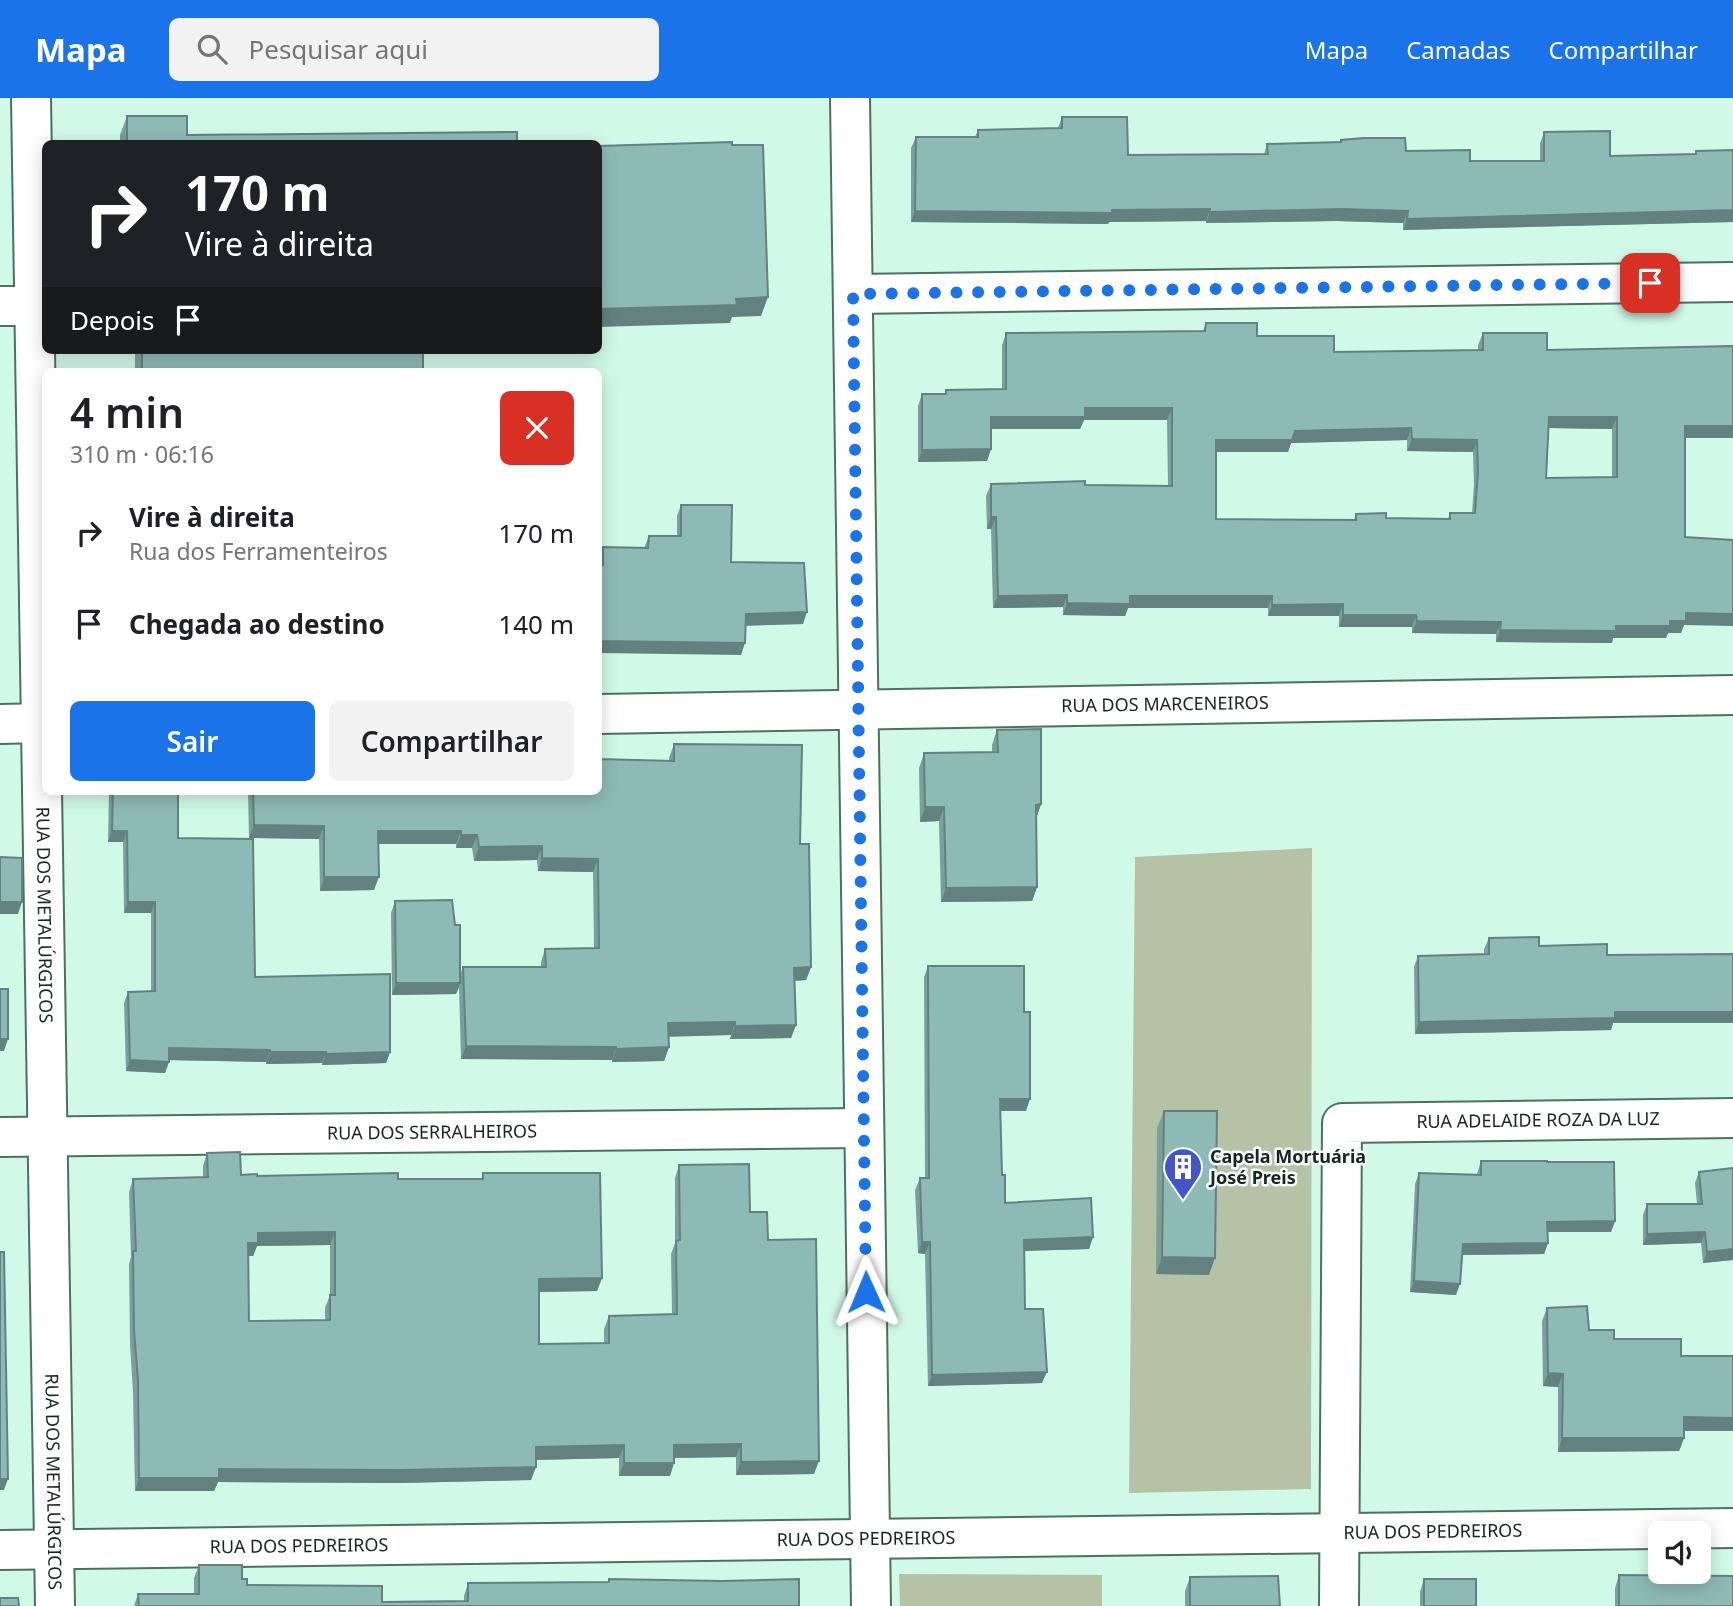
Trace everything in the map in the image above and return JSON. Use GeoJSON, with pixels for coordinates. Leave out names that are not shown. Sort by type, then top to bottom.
{"type":"FeatureCollection","features":[{"type":"Feature","properties":{"kind":"street","name":"RUA DOS METALÚRGICOS"},"geometry":{"type":"LineString","coordinates":[[31,98],[17,306],[42,707]]}},
{"type":"Feature","properties":{"kind":"street"},"geometry":{"type":"LineString","coordinates":[[850,98],[871,1606]]}},
{"type":"Feature","properties":{"kind":"street"},"geometry":{"type":"LineString","coordinates":[[853,294],[1733,282]]}},
{"type":"Feature","properties":{"kind":"street","name":"RUA DOS MARCENEIROS"},"geometry":{"type":"LineString","coordinates":[[602,714],[1733,695]]}},
{"type":"Feature","properties":{"kind":"street"},"geometry":{"type":"LineString","coordinates":[[0,724],[42,723]]}},
{"type":"Feature","properties":{"kind":"street","name":"RUA DOS METALÚRGICOS"},"geometry":{"type":"LineString","coordinates":[[44,795],[55,1606]]}},
{"type":"Feature","properties":{"kind":"street","name":"RUA ADELAIDE ROZA DA LUZ"},"geometry":{"type":"LineString","coordinates":[[1340,1534],[1342,1123],[1733,1118]]}},
{"type":"Feature","properties":{"kind":"street","name":"RUA DOS SERRALHEIROS"},"geometry":{"type":"LineString","coordinates":[[0,1137],[864,1128]]}},
{"type":"Feature","properties":{"kind":"street","name":"RUA DOS PEDREIROS"},"geometry":{"type":"LineString","coordinates":[[0,1550],[1733,1528]]}},
{"type":"Feature","properties":{"kind":"street"},"geometry":{"type":"LineString","coordinates":[[1339,1606],[1340,1534]]}},
{"type":"Feature","properties":{"kind":"green space"},"geometry":{"type":"Polygon","coordinates":[[[1312,848],[1311,1489],[1129,1493],[1135,857],[1312,848]]]}},
{"type":"Feature","properties":{"kind":"green space"},"geometry":{"type":"Polygon","coordinates":[[[899,1574],[1102,1575],[1102,1606],[900,1606],[899,1574]]]}},
{"type":"Feature","properties":{"kind":"building"},"geometry":{"type":"Polygon","coordinates":[[[127,116],[187,116],[187,135],[517,132],[517,140],[127,140],[127,116]]]}},
{"type":"Feature","properties":{"kind":"building"},"geometry":{"type":"Polygon","coordinates":[[[1062,117],[1127,117],[1128,155],[1268,154],[1267,144],[1405,138],[1406,151],[1470,150],[1470,161],[1544,161],[1544,132],[1610,131],[1610,156],[1696,154],[1696,151],[1733,150],[1733,210],[1407,219],[1408,211],[1341,209],[1210,212],[1210,209],[1112,210],[1112,213],[915,211],[916,137],[978,137],[978,130],[1062,128],[1062,117]]]}},
{"type":"Feature","properties":{"kind":"building"},"geometry":{"type":"Polygon","coordinates":[[[732,142],[732,145],[763,145],[768,297],[736,299],[737,305],[602,309],[602,146],[732,142]]]}},
{"type":"Feature","properties":{"kind":"building"},"geometry":{"type":"Polygon","coordinates":[[[1206,323],[1257,323],[1257,336],[1334,336],[1334,352],[1483,350],[1483,333],[1547,333],[1547,350],[1733,346],[1733,426],[1685,426],[1685,537],[1733,540],[1733,614],[1686,613],[1686,621],[1670,621],[1670,626],[1616,626],[1616,631],[1500,630],[1501,622],[1417,621],[1416,615],[1343,615],[1343,604],[1272,605],[1272,596],[1130,596],[1130,604],[1067,603],[1067,595],[998,596],[996,517],[991,517],[991,484],[1085,481],[1085,485],[1172,486],[1172,408],[1085,408],[1085,417],[991,417],[991,449],[922,450],[922,394],[946,394],[946,390],[1006,389],[1006,333],[1205,331],[1206,323]],[[1549,417],[1546,478],[1617,477],[1617,417],[1549,417]],[[1411,428],[1295,431],[1292,440],[1216,440],[1216,519],[1356,520],[1356,514],[1386,513],[1386,518],[1450,519],[1450,513],[1475,513],[1477,440],[1412,439],[1411,428]]]}},
{"type":"Feature","properties":{"kind":"building"},"geometry":{"type":"Polygon","coordinates":[[[142,354],[423,354],[423,368],[142,368],[142,354]]]}},
{"type":"Feature","properties":{"kind":"building"},"geometry":{"type":"Polygon","coordinates":[[[681,505],[732,505],[731,562],[804,563],[807,612],[746,614],[745,643],[602,641],[603,547],[648,548],[649,536],[681,536],[681,505]]]}},
{"type":"Feature","properties":{"kind":"building"},"geometry":{"type":"Polygon","coordinates":[[[1041,729],[1041,804],[1036,805],[1037,887],[946,888],[944,807],[925,807],[924,753],[998,752],[997,730],[1041,729]]]}},
{"type":"Feature","properties":{"kind":"building"},"geometry":{"type":"Polygon","coordinates":[[[674,744],[802,745],[800,844],[809,844],[811,967],[794,968],[796,1025],[668,1023],[669,1047],[616,1049],[466,1046],[463,967],[546,967],[545,949],[599,948],[598,859],[542,858],[542,846],[479,847],[477,835],[461,835],[461,831],[378,831],[379,877],[324,877],[324,826],[254,825],[253,795],[602,795],[602,759],[674,761],[674,744]]]}},
{"type":"Feature","properties":{"kind":"building"},"geometry":{"type":"Polygon","coordinates":[[[113,795],[178,795],[178,838],[253,839],[255,977],[390,974],[390,1052],[326,1054],[169,1048],[169,1062],[130,1060],[128,992],[155,991],[155,902],[128,902],[127,831],[112,831],[113,795]]]}},
{"type":"Feature","properties":{"kind":"building"},"geometry":{"type":"Polygon","coordinates":[[[0,857],[22,858],[22,902],[0,902],[0,857]]]}},
{"type":"Feature","properties":{"kind":"building"},"geometry":{"type":"Polygon","coordinates":[[[452,900],[455,925],[460,925],[460,983],[396,983],[395,901],[452,900]]]}},
{"type":"Feature","properties":{"kind":"building"},"geometry":{"type":"Polygon","coordinates":[[[1539,937],[1539,946],[1607,944],[1607,955],[1733,954],[1733,1012],[1615,1012],[1615,1018],[1419,1022],[1418,956],[1489,954],[1489,938],[1539,937]]]}},
{"type":"Feature","properties":{"kind":"building"},"geometry":{"type":"Polygon","coordinates":[[[928,966],[1024,966],[1024,1012],[1030,1012],[1030,1099],[1000,1099],[1005,1203],[1091,1198],[1093,1237],[1024,1240],[1025,1309],[1043,1309],[1047,1372],[932,1375],[930,1242],[922,1242],[920,1178],[929,1178],[928,966]]]}},
{"type":"Feature","properties":{"kind":"building"},"geometry":{"type":"Polygon","coordinates":[[[0,989],[8,989],[8,1039],[0,1039],[0,989]]]}},
{"type":"Feature","properties":{"kind":"building","name":"Capela Mortuária José Preis"},"geometry":{"type":"Polygon","coordinates":[[[1164,1111],[1217,1111],[1215,1258],[1162,1257],[1164,1111]]]}},
{"type":"Feature","properties":{"kind":"building"},"geometry":{"type":"Polygon","coordinates":[[[240,1152],[241,1175],[257,1176],[398,1173],[398,1179],[483,1179],[483,1173],[600,1173],[602,1278],[539,1279],[539,1344],[609,1343],[609,1316],[677,1314],[679,1165],[749,1164],[750,1212],[767,1212],[768,1240],[816,1239],[819,1461],[741,1462],[741,1444],[674,1445],[674,1463],[624,1463],[624,1445],[536,1447],[536,1467],[402,1470],[219,1469],[219,1478],[139,1478],[133,1179],[208,1177],[207,1153],[240,1152]],[[335,1232],[258,1233],[258,1243],[248,1243],[249,1321],[330,1320],[330,1295],[335,1295],[335,1232]]]}},
{"type":"Feature","properties":{"kind":"building"},"geometry":{"type":"Polygon","coordinates":[[[1481,1161],[1614,1162],[1615,1221],[1547,1222],[1548,1243],[1463,1244],[1460,1284],[1414,1281],[1419,1173],[1481,1175],[1481,1161]]]}},
{"type":"Feature","properties":{"kind":"building"},"geometry":{"type":"Polygon","coordinates":[[[1733,1168],[1733,1249],[1707,1252],[1705,1232],[1647,1234],[1647,1204],[1702,1204],[1699,1172],[1733,1168]]]}},
{"type":"Feature","properties":{"kind":"building"},"geometry":{"type":"Polygon","coordinates":[[[0,1252],[4,1252],[8,1479],[0,1479],[0,1252]]]}},
{"type":"Feature","properties":{"kind":"building"},"geometry":{"type":"Polygon","coordinates":[[[1587,1306],[1589,1330],[1614,1330],[1614,1339],[1681,1339],[1681,1356],[1733,1356],[1733,1418],[1684,1417],[1684,1438],[1562,1438],[1563,1374],[1548,1373],[1547,1308],[1587,1306]]]}},
{"type":"Feature","properties":{"kind":"building"},"geometry":{"type":"Polygon","coordinates":[[[199,1565],[242,1565],[242,1579],[247,1579],[247,1585],[382,1586],[382,1602],[468,1601],[468,1583],[609,1582],[609,1579],[799,1579],[799,1606],[139,1606],[138,1594],[199,1594],[199,1565]]]}},
{"type":"Feature","properties":{"kind":"building"},"geometry":{"type":"Polygon","coordinates":[[[1619,1575],[1648,1575],[1648,1584],[1711,1584],[1711,1576],[1733,1576],[1733,1606],[1619,1606],[1619,1575]]]}},
{"type":"Feature","properties":{"kind":"building"},"geometry":{"type":"Polygon","coordinates":[[[1278,1576],[1280,1606],[1190,1606],[1190,1577],[1278,1576]]]}},
{"type":"Feature","properties":{"kind":"building"},"geometry":{"type":"Polygon","coordinates":[[[1424,1579],[1476,1579],[1476,1606],[1424,1606],[1424,1579]]]}},
{"type":"Feature","properties":{"kind":"building"},"geometry":{"type":"Polygon","coordinates":[[[0,1598],[18,1598],[19,1606],[0,1606],[0,1598]]]}},
{"type":"Feature","properties":{"kind":"place","name":"Capela Mortuária José Preis"},"geometry":{"type":"Point","coordinates":[1183,1201]}},
{"type":"Feature","properties":{"kind":"route"},"geometry":{"type":"LineString","coordinates":[[866,1292],[853,294],[1650,283]]}}]}
